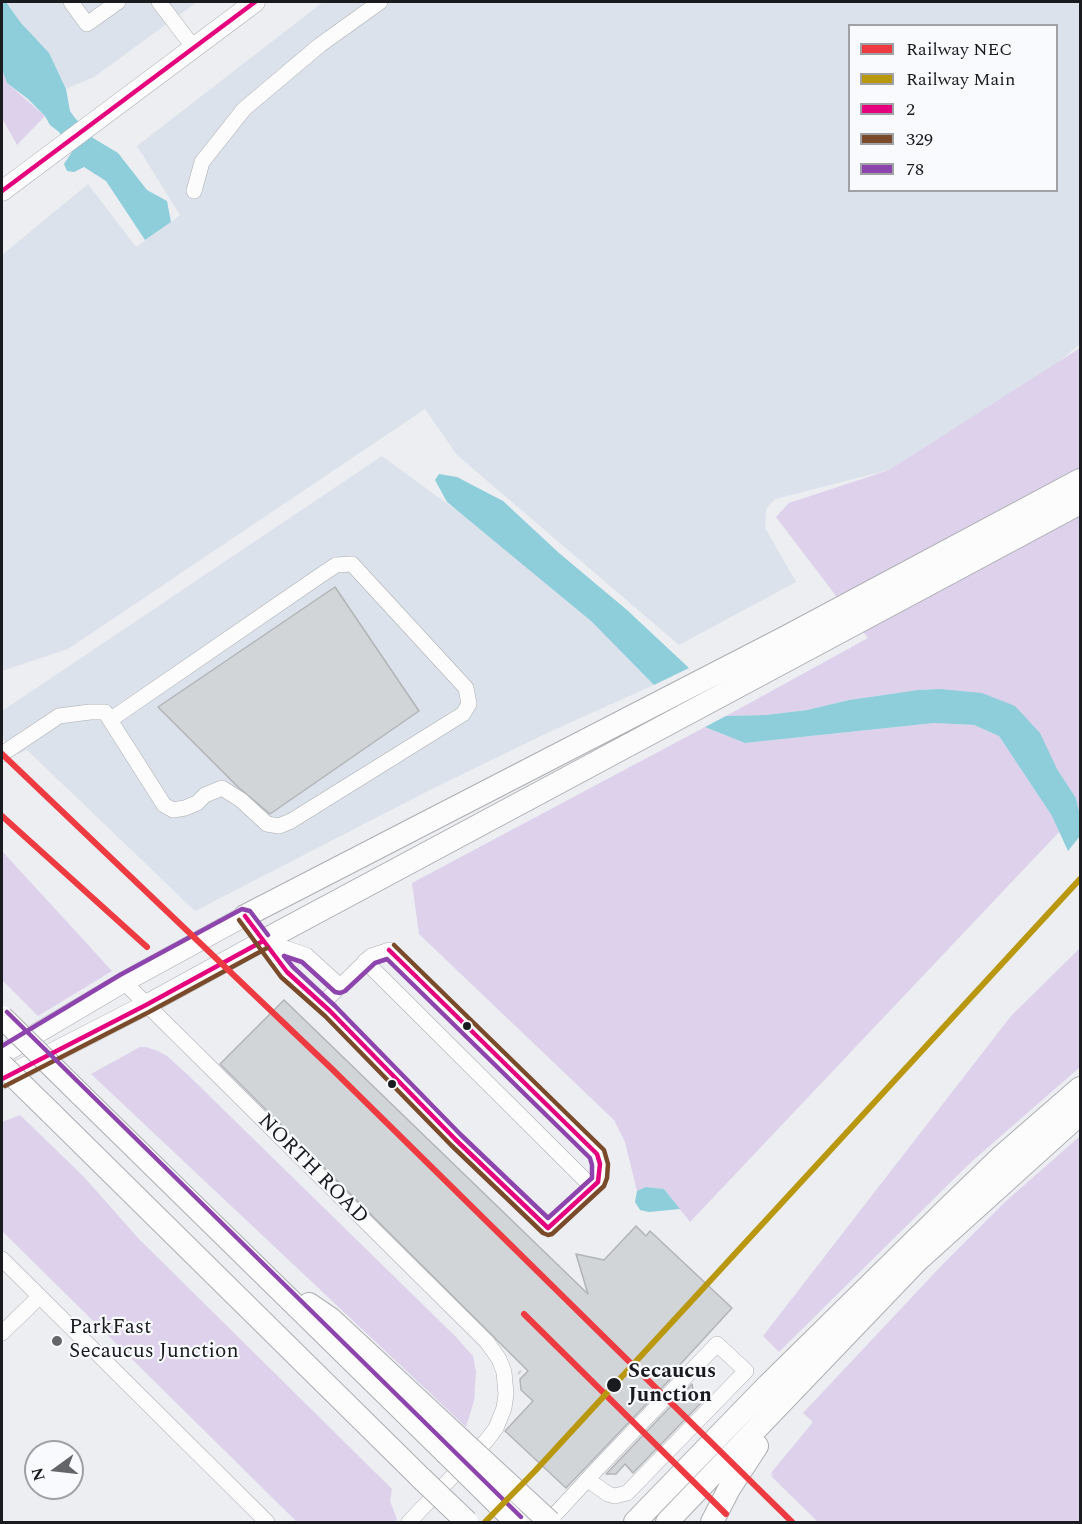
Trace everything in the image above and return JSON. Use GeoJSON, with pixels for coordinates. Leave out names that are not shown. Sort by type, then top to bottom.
{"type":"FeatureCollection","features":[{"type":"Feature","properties":{"kind":"highway"},"geometry":{"type":"LineString","coordinates":[[245,916],[766,648],[1080,480]]}},
{"type":"Feature","properties":{"kind":"highway"},"geometry":{"type":"LineString","coordinates":[[263,941],[1080,503]]}},
{"type":"Feature","properties":{"kind":"highway"},"geometry":{"type":"LineString","coordinates":[[2,1017],[261,1272],[453,1446],[549,1522]]}},
{"type":"Feature","properties":{"kind":"highway"},"geometry":{"type":"LineString","coordinates":[[2,1065],[467,1522]]}},
{"type":"Feature","properties":{"kind":"highway"},"geometry":{"type":"LineString","coordinates":[[635,1522],[951,1204],[1080,1088]]}},
{"type":"Feature","properties":{"kind":"highway"},"geometry":{"type":"LineString","coordinates":[[667,1522],[918,1260],[1080,1114]]}},
{"type":"Feature","properties":{"kind":"highway"},"geometry":{"type":"LineString","coordinates":[[712,1522],[737,1474],[770,1430],[963,1221]]}},
{"type":"Feature","properties":{"kind":"highway"},"geometry":{"type":"LineString","coordinates":[[453,1446],[516,1522]]}},
{"type":"Feature","properties":{"kind":"main road"},"geometry":{"type":"LineString","coordinates":[[2,191],[255,2]]}},
{"type":"Feature","properties":{"kind":"main road"},"geometry":{"type":"LineString","coordinates":[[2,1054],[124,982],[245,916]]}},
{"type":"Feature","properties":{"kind":"main road"},"geometry":{"type":"LineString","coordinates":[[2,1079],[146,1005],[263,941]]}},
{"type":"Feature","properties":{"kind":"lane"},"geometry":{"type":"LineString","coordinates":[[71,2],[87,24],[118,2]]}},
{"type":"Feature","properties":{"kind":"lane"},"geometry":{"type":"LineString","coordinates":[[159,2],[194,48]]}},
{"type":"Feature","properties":{"kind":"lane"},"geometry":{"type":"LineString","coordinates":[[194,191],[202,162],[244,109],[320,45],[380,2]]}},
{"type":"Feature","properties":{"kind":"lane"},"geometry":{"type":"LineString","coordinates":[[2,754],[59,716],[105,712],[110,720],[164,806],[173,810],[185,808],[205,795],[222,788],[240,800],[267,824],[279,825],[291,821],[463,714],[469,704],[466,688],[352,564],[336,565],[110,720]]}},
{"type":"Feature","properties":{"kind":"lane"},"geometry":{"type":"LineString","coordinates":[[245,916],[287,972],[548,1228],[593,1188],[600,1177],[597,1154],[389,950],[376,953],[365,961],[322,1004]]}},
{"type":"Feature","properties":{"kind":"lane"},"geometry":{"type":"LineString","coordinates":[[263,941],[306,955],[340,986]]}},
{"type":"Feature","properties":{"kind":"lane"},"geometry":{"type":"LineString","coordinates":[[365,961],[593,1188]]}},
{"type":"Feature","properties":{"kind":"lane","name":"NORTH ROAD"},"geometry":{"type":"LineString","coordinates":[[124,982],[487,1342],[499,1359],[506,1379],[506,1394],[504,1408],[496,1428],[488,1440],[409,1522]]}},
{"type":"Feature","properties":{"kind":"lane"},"geometry":{"type":"LineString","coordinates":[[2,1259],[267,1522]]}},
{"type":"Feature","properties":{"kind":"lane"},"geometry":{"type":"LineString","coordinates":[[2,1333],[39,1296]]}},
{"type":"Feature","properties":{"kind":"lane"},"geometry":{"type":"LineString","coordinates":[[549,1522],[588,1480],[717,1344],[746,1371],[633,1489],[615,1496],[603,1491],[588,1480]]}},
{"type":"Feature","properties":{"kind":"shaded area"},"geometry":{"type":"Polygon","coordinates":[[[6,2],[197,2],[94,77],[66,89],[60,76],[6,2]]]}},
{"type":"Feature","properties":{"kind":"shaded area"},"geometry":{"type":"Polygon","coordinates":[[[323,2],[1080,2],[1080,344],[1052,367],[889,470],[775,499],[766,509],[765,528],[796,582],[679,645],[457,455],[425,409],[68,649],[2,671],[2,255],[88,184],[136,247],[180,215],[137,146],[323,2]]]}},
{"type":"Feature","properties":{"kind":"shaded area"},"geometry":{"type":"Polygon","coordinates":[[[2,69],[7,83],[45,116],[17,145],[2,118],[2,69]]]}},
{"type":"Feature","properties":{"kind":"shaded area"},"geometry":{"type":"Polygon","coordinates":[[[1080,348],[1080,811],[1076,798],[1057,769],[940,689],[849,700],[807,710],[766,715],[726,716],[868,638],[776,517],[789,503],[889,470],[1080,348]]]}},
{"type":"Feature","properties":{"kind":"shaded area"},"geometry":{"type":"Polygon","coordinates":[[[382,456],[479,527],[591,621],[654,685],[547,733],[430,790],[195,911],[27,750],[18,754],[2,738],[2,711],[382,456]]]}},
{"type":"Feature","properties":{"kind":"shaded area"},"geometry":{"type":"Polygon","coordinates":[[[934,723],[974,725],[999,736],[1060,831],[690,1222],[664,1189],[647,1187],[637,1191],[625,1142],[614,1120],[419,934],[412,883],[705,727],[745,743],[934,723]]]}},
{"type":"Feature","properties":{"kind":"shaded area"},"geometry":{"type":"Polygon","coordinates":[[[2,851],[112,971],[38,1016],[2,980],[2,851]]]}},
{"type":"Feature","properties":{"kind":"shaded area"},"geometry":{"type":"Polygon","coordinates":[[[1080,948],[1080,1067],[970,1163],[779,1352],[763,1336],[1011,1016],[1080,948]]]}},
{"type":"Feature","properties":{"kind":"shaded area"},"geometry":{"type":"Polygon","coordinates":[[[140,1047],[158,1051],[167,1056],[187,1074],[473,1356],[476,1372],[474,1401],[466,1427],[91,1074],[140,1047]]]}},
{"type":"Feature","properties":{"kind":"shaded area"},"geometry":{"type":"Polygon","coordinates":[[[20,1115],[83,1176],[139,1239],[392,1489],[390,1501],[397,1519],[394,1522],[297,1522],[2,1231],[2,1122],[20,1115]]]}},
{"type":"Feature","properties":{"kind":"shaded area"},"geometry":{"type":"Polygon","coordinates":[[[1080,1136],[1080,1522],[818,1522],[770,1475],[774,1476],[771,1473],[813,1422],[803,1413],[943,1264],[1005,1202],[1080,1136]]]}},
{"type":"Feature","properties":{"kind":"water"},"geometry":{"type":"Polygon","coordinates":[[[2,2],[6,2],[21,23],[49,53],[66,89],[70,111],[75,118],[93,138],[118,153],[147,190],[167,201],[171,222],[145,240],[106,181],[84,167],[74,172],[67,171],[64,164],[72,152],[59,132],[28,99],[7,83],[2,69],[2,2]]]}},
{"type":"Feature","properties":{"kind":"water"},"geometry":{"type":"Polygon","coordinates":[[[439,474],[457,477],[503,501],[689,668],[654,685],[591,621],[447,502],[435,480],[439,474]]]}},
{"type":"Feature","properties":{"kind":"water"},"geometry":{"type":"Polygon","coordinates":[[[940,689],[982,693],[1015,706],[1040,733],[1057,769],[1076,798],[1080,816],[1080,836],[1068,851],[1052,816],[999,736],[974,725],[934,723],[745,743],[705,727],[726,716],[766,715],[807,710],[849,700],[940,689]]]}},
{"type":"Feature","properties":{"kind":"water"},"geometry":{"type":"Polygon","coordinates":[[[646,1187],[664,1189],[680,1209],[649,1212],[640,1210],[635,1202],[637,1191],[646,1187]]]}},
{"type":"Feature","properties":{"kind":"building"},"geometry":{"type":"Polygon","coordinates":[[[335,587],[419,711],[270,814],[238,787],[158,707],[335,587]]]}},
{"type":"Feature","properties":{"kind":"building","name":"Secaucus Junction"},"geometry":{"type":"Polygon","coordinates":[[[284,1000],[588,1294],[576,1254],[604,1260],[636,1226],[646,1236],[650,1231],[732,1308],[676,1369],[678,1371],[566,1488],[505,1431],[533,1401],[521,1390],[520,1379],[528,1371],[220,1064],[284,1000]]]}},
{"type":"Feature","properties":{"kind":"building"},"geometry":{"type":"Polygon","coordinates":[[[692,1384],[694,1395],[701,1403],[633,1473],[625,1464],[616,1474],[606,1474],[692,1384]]]}},
{"type":"Feature","properties":{"kind":"rail line","name":"NEC"},"geometry":{"type":"LineString","coordinates":[[2,754],[332,1069],[792,1522]]}},
{"type":"Feature","properties":{"kind":"rail line","name":"NEC"},"geometry":{"type":"LineString","coordinates":[[2,816],[147,947]]}},
{"type":"Feature","properties":{"kind":"rail line","name":"Main"},"geometry":{"type":"LineString","coordinates":[[485,1522],[535,1471],[1080,879]]}},
{"type":"Feature","properties":{"kind":"rail line","name":"NEC"},"geometry":{"type":"LineString","coordinates":[[524,1314],[726,1514]]}},
{"type":"Feature","properties":{"kind":"transit line","name":"2"},"geometry":{"type":"LineString","coordinates":[[2,191],[255,2]]}},
{"type":"Feature","properties":{"kind":"transit line","name":"78"},"geometry":{"type":"LineString","coordinates":[[2,1046],[120,975],[242,909],[250,911],[268,935]]}},
{"type":"Feature","properties":{"kind":"transit line","name":"2"},"geometry":{"type":"LineString","coordinates":[[245,916],[287,972],[330,1011],[456,1140],[548,1228],[598,1182],[600,1164],[597,1154],[389,950]]}},
{"type":"Feature","properties":{"kind":"transit line","name":"329"},"geometry":{"type":"LineString","coordinates":[[239,920],[281,977],[325,1016],[451,1145],[543,1233],[552,1234],[604,1186],[608,1164],[604,1150],[394,945]]}},
{"type":"Feature","properties":{"kind":"transit line","name":"2"},"geometry":{"type":"LineString","coordinates":[[2,1079],[146,1005],[263,941]]}},
{"type":"Feature","properties":{"kind":"transit line","name":"329"},"geometry":{"type":"LineString","coordinates":[[5,1086],[267,948]]}},
{"type":"Feature","properties":{"kind":"transit line","name":"78"},"geometry":{"type":"LineString","coordinates":[[284,956],[302,962],[335,992],[340,993],[375,963],[387,959],[590,1158],[592,1178],[548,1218],[461,1135],[284,956]]}},
{"type":"Feature","properties":{"kind":"transit line","name":"78"},"geometry":{"type":"LineString","coordinates":[[7,1012],[521,1517]]}},
{"type":"Feature","properties":{"kind":"place","name":"ParkFast Secaucus Junction"},"geometry":{"type":"Point","coordinates":[57,1341]}},
{"type":"Feature","properties":{"kind":"place","name":"Secaucus Junction"},"geometry":{"type":"Point","coordinates":[614,1385]}}]}
